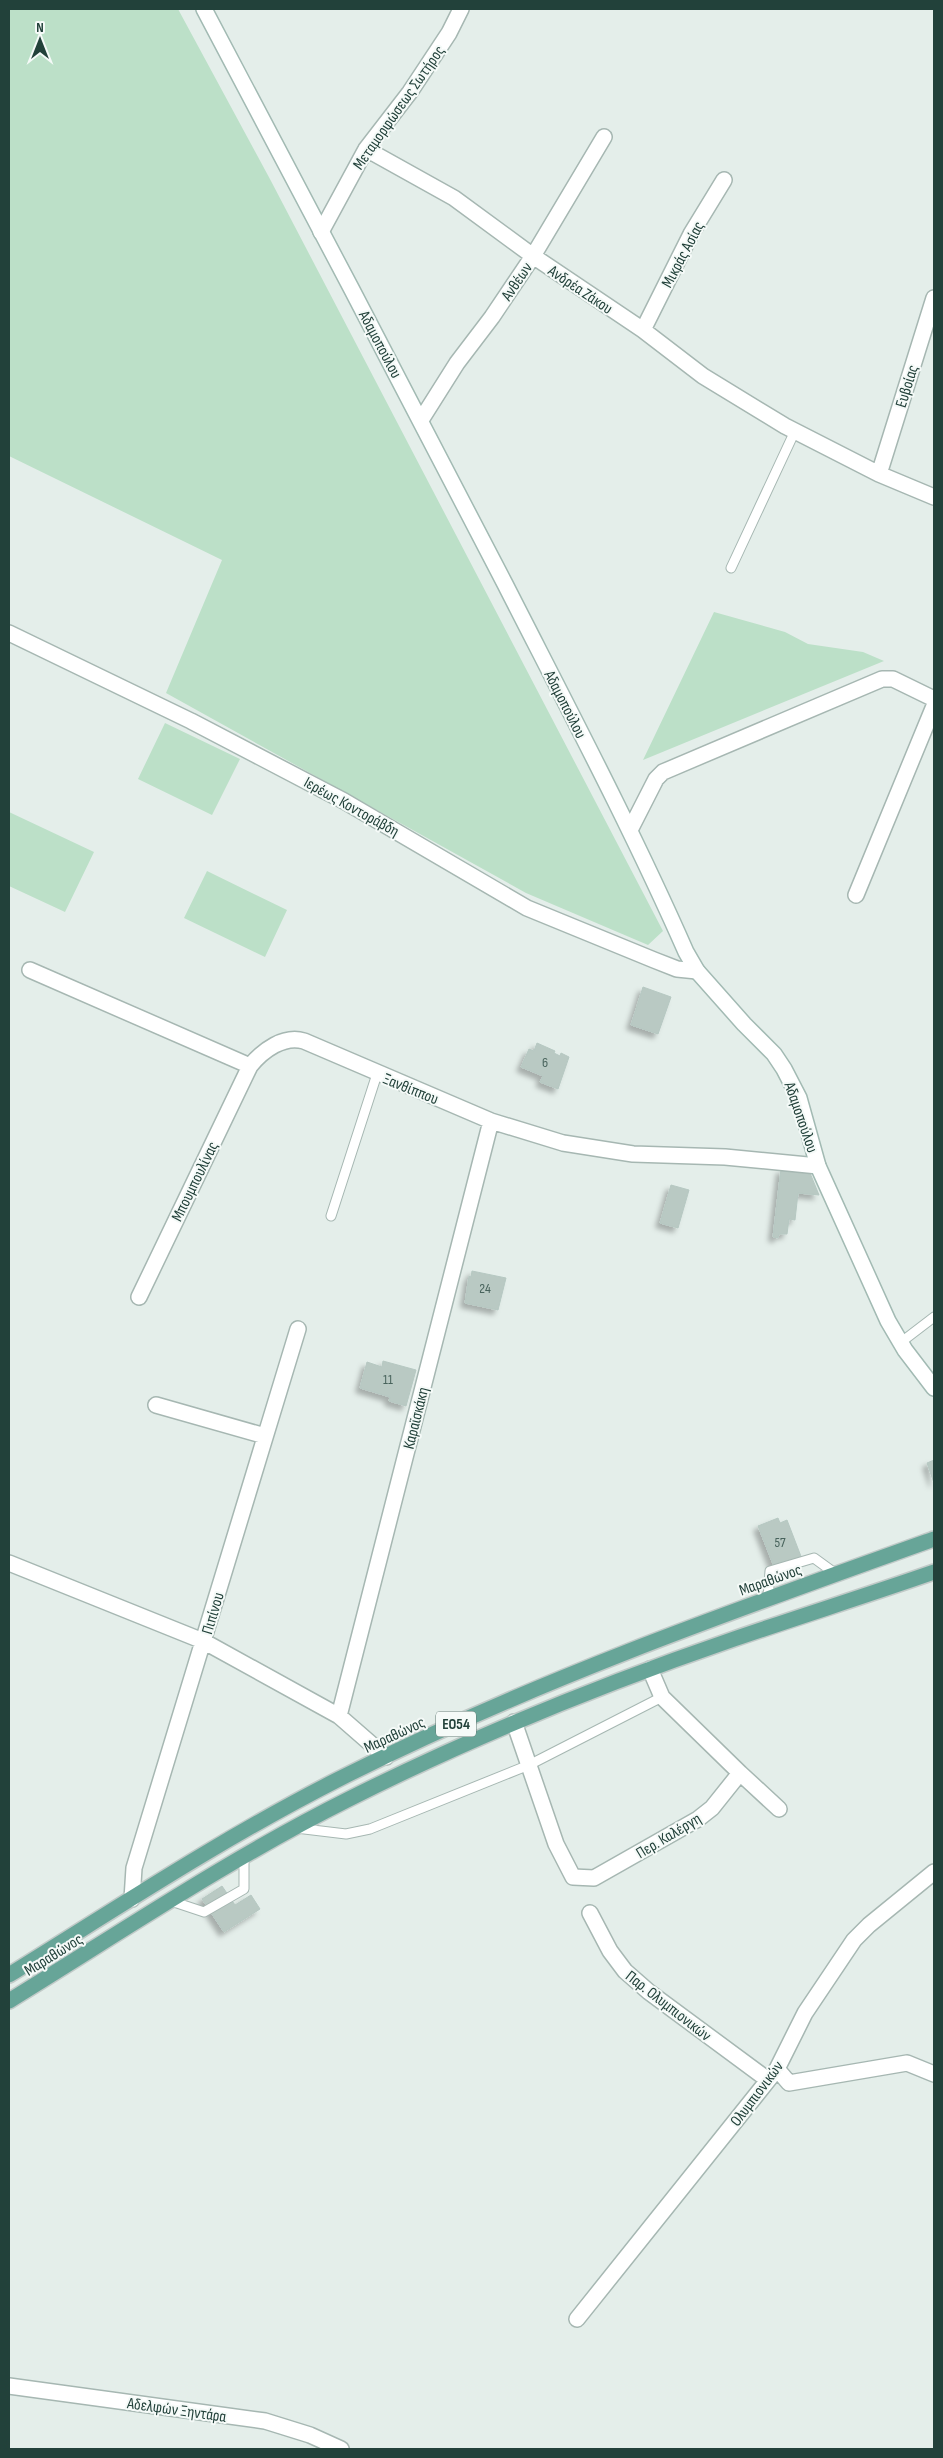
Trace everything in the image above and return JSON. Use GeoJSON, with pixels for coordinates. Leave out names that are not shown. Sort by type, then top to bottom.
{"type":"FeatureCollection","features":[{"type":"Feature","properties":{"kind":"main road","name":"Μαραθώνος"},"geometry":{"type":"LineString","coordinates":[[9,1975],[284,1808],[386,1757],[521,1695],[768,1598],[934,1539]]}},
{"type":"Feature","properties":{"kind":"main road","name":"Μαραθώνος"},"geometry":{"type":"LineString","coordinates":[[9,2001],[244,1856],[379,1784],[514,1722],[650,1669],[934,1572]]}},
{"type":"Feature","properties":{"kind":"street","name":"Αδαμοπούλου"},"geometry":{"type":"LineString","coordinates":[[204,9],[421,420],[630,830],[697,971],[744,1024],[774,1054],[784,1069],[799,1098],[818,1166],[888,1321],[900,1343],[934,1388]]}},
{"type":"Feature","properties":{"kind":"street","name":"Μεταμορφώσεως Σωτήρος"},"geometry":{"type":"LineString","coordinates":[[321,232],[366,148],[410,92],[449,33],[461,9]]}},
{"type":"Feature","properties":{"kind":"street","name":"Ανθέων"},"geometry":{"type":"LineString","coordinates":[[421,420],[456,363],[492,317],[533,256],[604,137]]}},
{"type":"Feature","properties":{"kind":"street","name":"Ανδρέα Ζάκου"},"geometry":{"type":"LineString","coordinates":[[366,148],[454,198],[533,256],[642,330],[704,376],[795,431],[879,474],[934,497]]}},
{"type":"Feature","properties":{"kind":"street","name":"Μικράς Ασίας"},"geometry":{"type":"LineString","coordinates":[[642,330],[691,234],[724,180]]}},
{"type":"Feature","properties":{"kind":"street","name":"Ευβοίας"},"geometry":{"type":"LineString","coordinates":[[879,474],[934,298]]}},
{"type":"Feature","properties":{"kind":"street","name":"Ιερέως Κοντοράβδη"},"geometry":{"type":"LineString","coordinates":[[9,633],[191,722],[344,801],[527,908],[654,960],[677,968],[697,971]]}},
{"type":"Feature","properties":{"kind":"street"},"geometry":{"type":"LineString","coordinates":[[630,830],[658,777],[672,768],[882,679],[894,679],[934,699]]}},
{"type":"Feature","properties":{"kind":"street"},"geometry":{"type":"LineString","coordinates":[[856,895],[934,706]]}},
{"type":"Feature","properties":{"kind":"street"},"geometry":{"type":"LineString","coordinates":[[30,970],[250,1066]]}},
{"type":"Feature","properties":{"kind":"street","name":"Ξανθίππου"},"geometry":{"type":"LineString","coordinates":[[250,1066],[257,1058],[282,1042],[297,1039],[491,1120],[547,1139],[588,1148],[663,1156],[725,1157],[818,1166]]}},
{"type":"Feature","properties":{"kind":"street","name":"Μπουμπουλίνας"},"geometry":{"type":"LineString","coordinates":[[139,1296],[250,1066]]}},
{"type":"Feature","properties":{"kind":"street","name":"Καραϊσκάκη"},"geometry":{"type":"LineString","coordinates":[[339,1716],[491,1120]]}},
{"type":"Feature","properties":{"kind":"street","name":"Πιπίνου"},"geometry":{"type":"LineString","coordinates":[[132,1899],[134,1868],[298,1329]]}},
{"type":"Feature","properties":{"kind":"street"},"geometry":{"type":"LineString","coordinates":[[156,1405],[265,1436]]}},
{"type":"Feature","properties":{"kind":"street"},"geometry":{"type":"LineString","coordinates":[[9,1564],[203,1641],[339,1716],[386,1757]]}},
{"type":"Feature","properties":{"kind":"street"},"geometry":{"type":"LineString","coordinates":[[650,1669],[662,1697],[779,1809]]}},
{"type":"Feature","properties":{"kind":"street"},"geometry":{"type":"LineString","coordinates":[[514,1722],[529,1765]]}},
{"type":"Feature","properties":{"kind":"street","name":"Περ. Καλέργη"},"geometry":{"type":"LineString","coordinates":[[529,1765],[556,1844],[574,1877],[594,1878],[698,1819],[712,1808],[740,1773]]}},
{"type":"Feature","properties":{"kind":"street","name":"Ολυμπιονικών"},"geometry":{"type":"LineString","coordinates":[[577,2319],[772,2075],[806,2013],[854,1940],[869,1925],[934,1872]]}},
{"type":"Feature","properties":{"kind":"street","name":"Παρ. Ολυμπιονικών"},"geometry":{"type":"LineString","coordinates":[[590,1913],[610,1951],[625,1971],[649,1992],[772,2075],[789,2083],[907,2063],[934,2074]]}},
{"type":"Feature","properties":{"kind":"street","name":"Αδελφών Ξηντάρα"},"geometry":{"type":"LineString","coordinates":[[9,2386],[265,2421],[310,2435],[341,2449]]}},
{"type":"Feature","properties":{"kind":"lane"},"geometry":{"type":"LineString","coordinates":[[730,568],[795,431]]}},
{"type":"Feature","properties":{"kind":"lane"},"geometry":{"type":"LineString","coordinates":[[331,1216],[377,1074]]}},
{"type":"Feature","properties":{"kind":"lane"},"geometry":{"type":"LineString","coordinates":[[900,1343],[934,1317]]}},
{"type":"Feature","properties":{"kind":"lane"},"geometry":{"type":"LineString","coordinates":[[768,1598],[770,1571],[814,1558],[836,1574]]}},
{"type":"Feature","properties":{"kind":"lane"},"geometry":{"type":"LineString","coordinates":[[296,1828],[340,1834],[364,1831],[529,1765],[662,1697]]}},
{"type":"Feature","properties":{"kind":"lane"},"geometry":{"type":"LineString","coordinates":[[171,1901],[204,1912],[244,1889],[244,1856]]}},
{"type":"Feature","properties":{"kind":"green space"},"geometry":{"type":"Polygon","coordinates":[[[9,9],[178,9],[271,181],[663,931],[648,945],[526,893],[166,693],[222,560],[9,456],[9,9]]]}},
{"type":"Feature","properties":{"kind":"green space"},"geometry":{"type":"Polygon","coordinates":[[[714,612],[785,632],[808,644],[863,652],[884,661],[643,760],[714,612]]]}},
{"type":"Feature","properties":{"kind":"green space"},"geometry":{"type":"Polygon","coordinates":[[[165,723],[240,759],[212,815],[138,779],[165,723]]]}},
{"type":"Feature","properties":{"kind":"green space"},"geometry":{"type":"Polygon","coordinates":[[[9,812],[94,852],[65,912],[9,886],[9,812]]]}},
{"type":"Feature","properties":{"kind":"green space"},"geometry":{"type":"Polygon","coordinates":[[[207,871],[287,910],[265,957],[184,918],[207,871]]]}},
{"type":"Feature","properties":{"kind":"building"},"geometry":{"type":"Polygon","coordinates":[[[643,987],[671,997],[658,1034],[631,1025],[643,987]]]}},
{"type":"Feature","properties":{"kind":"building"},"geometry":{"type":"Polygon","coordinates":[[[537,1043],[555,1051],[554,1053],[560,1056],[561,1053],[569,1057],[558,1089],[540,1082],[543,1076],[521,1067],[529,1049],[534,1051],[537,1043]]]}},
{"type":"Feature","properties":{"kind":"building"},"geometry":{"type":"Polygon","coordinates":[[[781,1169],[810,1173],[819,1195],[798,1193],[795,1220],[789,1219],[787,1234],[779,1234],[778,1238],[773,1237],[781,1169]]]}},
{"type":"Feature","properties":{"kind":"building"},"geometry":{"type":"Polygon","coordinates":[[[671,1185],[689,1190],[678,1228],[660,1223],[671,1185]]]}},
{"type":"Feature","properties":{"kind":"building"},"geometry":{"type":"Polygon","coordinates":[[[472,1271],[506,1278],[498,1310],[465,1303],[469,1276],[471,1277],[472,1271]]]}},
{"type":"Feature","properties":{"kind":"building"},"geometry":{"type":"Polygon","coordinates":[[[383,1361],[416,1370],[406,1406],[389,1401],[390,1397],[360,1388],[367,1362],[382,1367],[383,1361]]]}},
{"type":"Feature","properties":{"kind":"building"},"geometry":{"type":"Polygon","coordinates":[[[934,1460],[934,1483],[927,1463],[934,1460]]]}},
{"type":"Feature","properties":{"kind":"building"},"geometry":{"type":"Polygon","coordinates":[[[778,1518],[780,1523],[787,1520],[802,1559],[775,1569],[758,1526],[778,1518]]]}},
{"type":"Feature","properties":{"kind":"building"},"geometry":{"type":"Polygon","coordinates":[[[222,1886],[235,1905],[251,1895],[260,1909],[224,1932],[202,1899],[222,1886]]]}}]}
